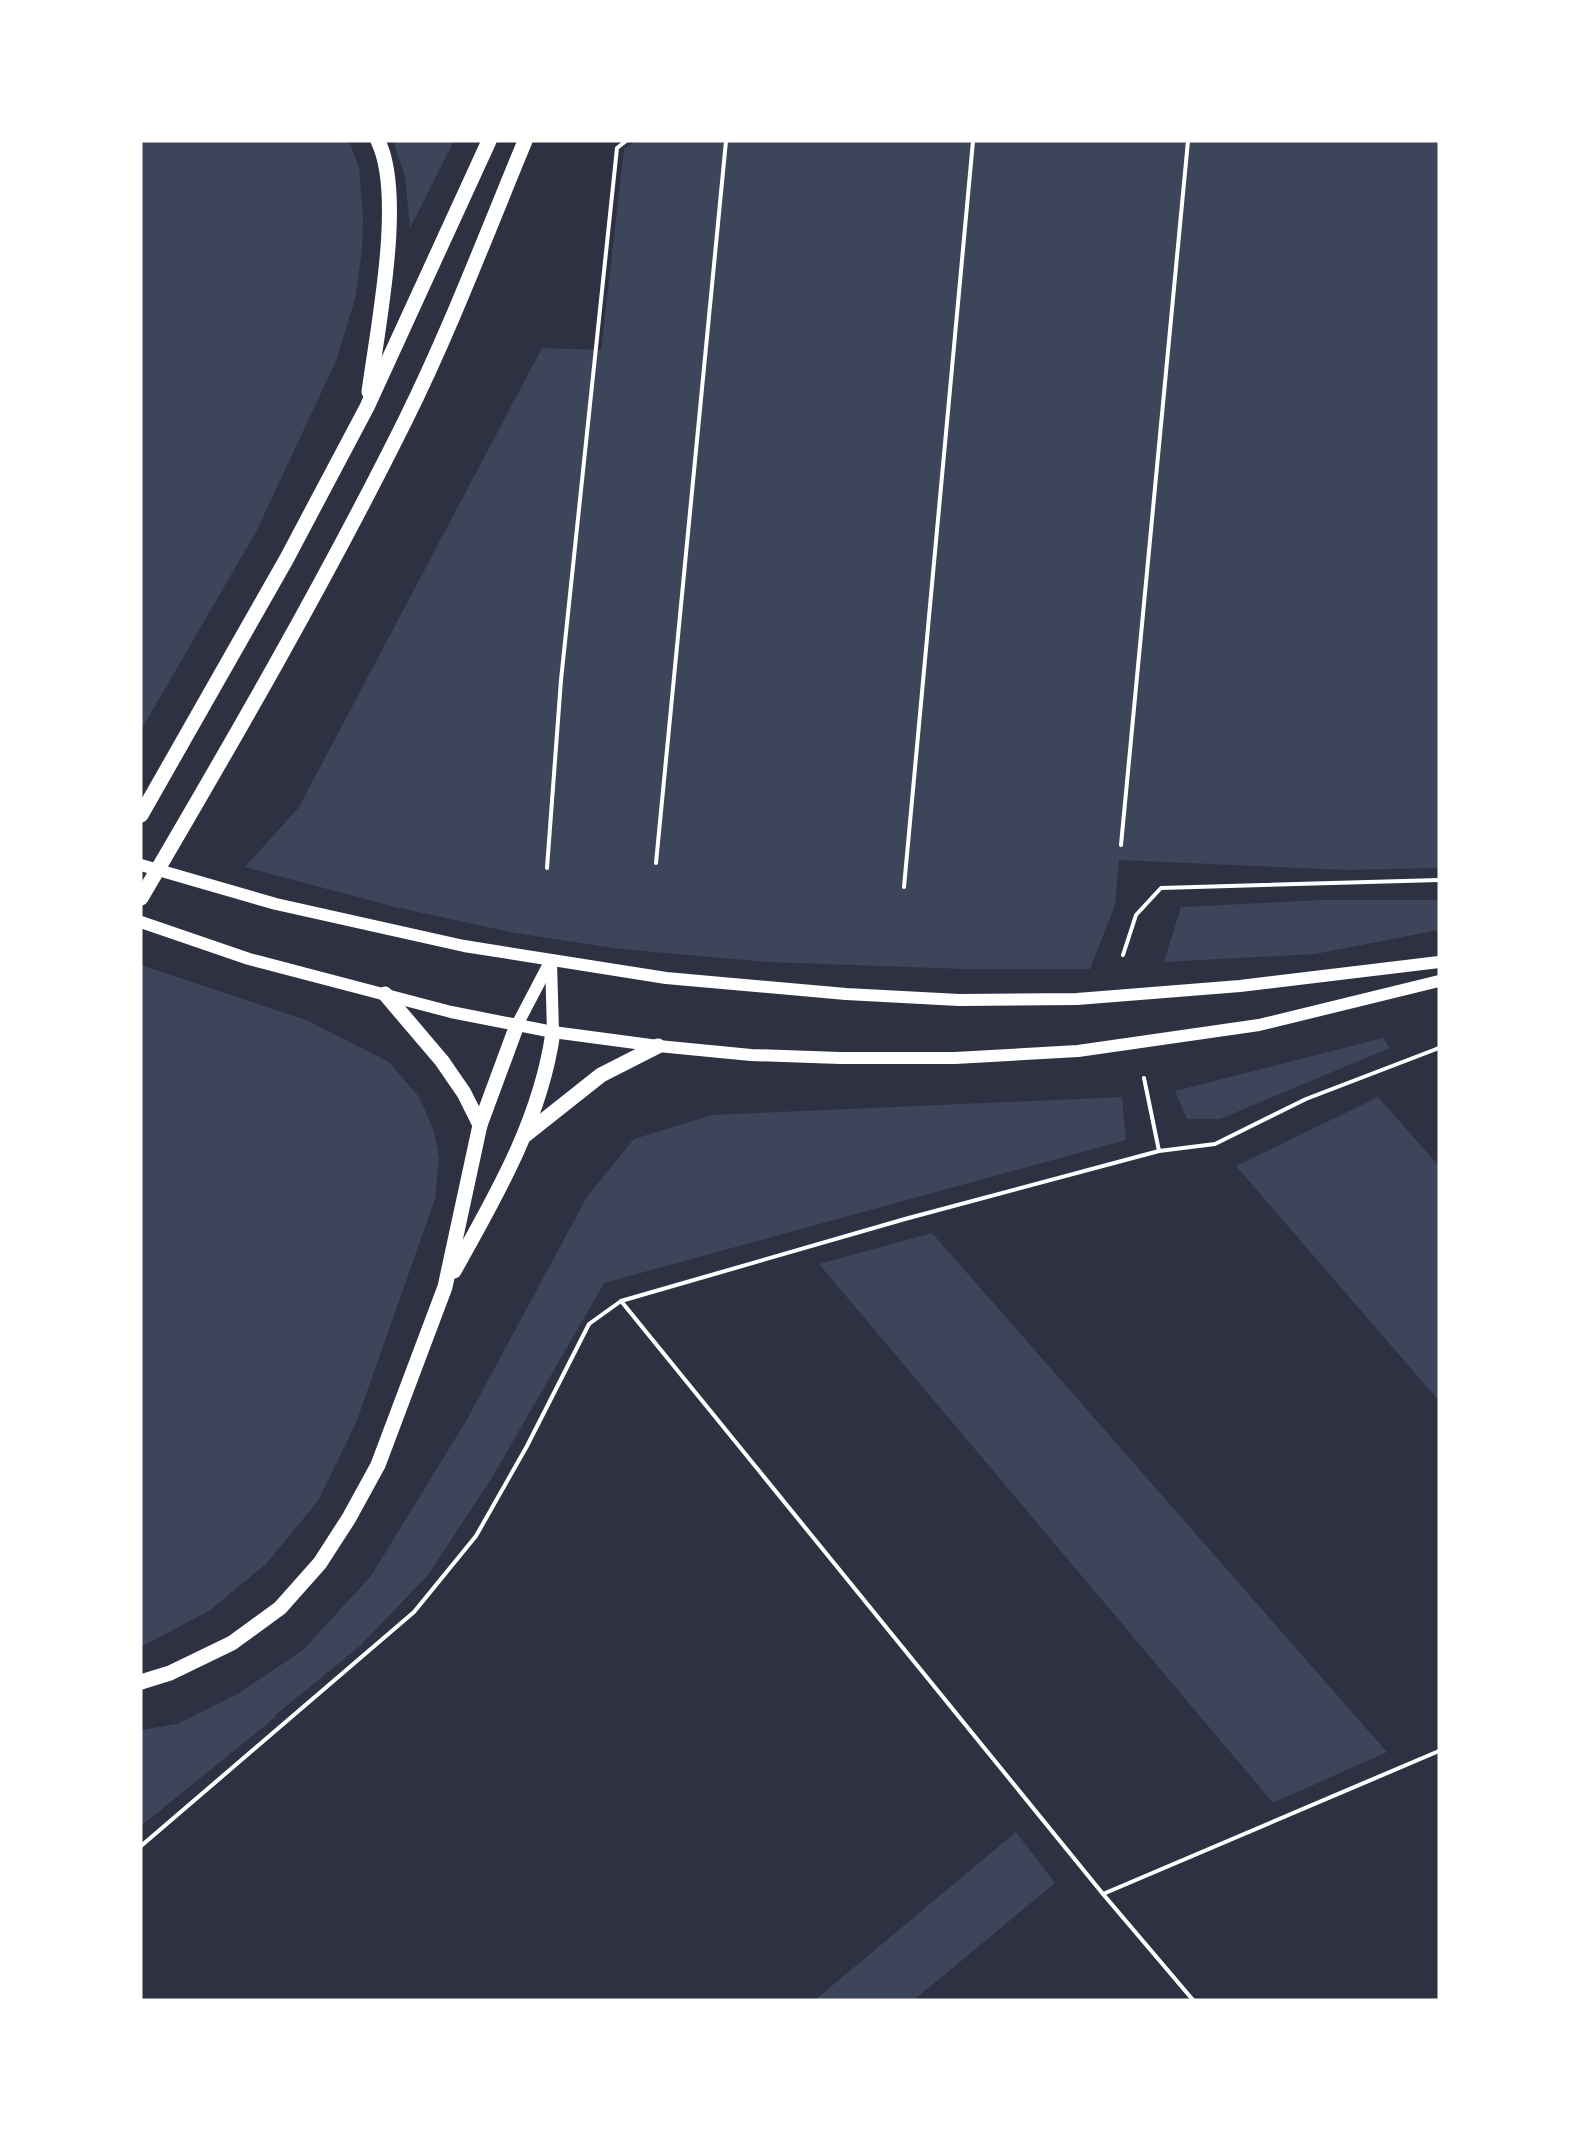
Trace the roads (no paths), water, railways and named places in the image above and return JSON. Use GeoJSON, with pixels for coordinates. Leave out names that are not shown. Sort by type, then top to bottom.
{"type":"FeatureCollection","features":[{"type":"Feature","properties":{"kind":"main road"},"geometry":{"type":"LineString","coordinates":[[367,407],[386,266],[390,191],[378,141]]}},
{"type":"Feature","properties":{"kind":"main road"},"geometry":{"type":"LineString","coordinates":[[141,815],[286,560],[367,407],[489,141]]}},
{"type":"Feature","properties":{"kind":"main road"},"geometry":{"type":"LineString","coordinates":[[141,898],[229,749],[319,586],[406,420],[452,319],[525,141]]}},
{"type":"Feature","properties":{"kind":"main road"},"geometry":{"type":"LineString","coordinates":[[141,865],[276,904],[464,946],[666,978],[846,994],[959,1000],[1077,999],[1240,986],[1439,962]]}},
{"type":"Feature","properties":{"kind":"main road"},"geometry":{"type":"LineString","coordinates":[[141,921],[249,959],[451,1012],[553,1032],[751,1055],[955,1058],[1078,1051],[1259,1025],[1439,981]]}},
{"type":"Feature","properties":{"kind":"main road"},"geometry":{"type":"LineString","coordinates":[[141,1682],[170,1673],[232,1643],[280,1608],[320,1563],[349,1518],[378,1465],[445,1287],[480,1125],[517,1025],[551,960]]}},
{"type":"Feature","properties":{"kind":"main road"},"geometry":{"type":"LineString","coordinates":[[445,1287],[488,1211],[524,1136],[549,1064],[553,1032],[551,960]]}},
{"type":"Feature","properties":{"kind":"main road"},"geometry":{"type":"LineString","coordinates":[[385,994],[442,1061],[464,1093],[480,1125]]}},
{"type":"Feature","properties":{"kind":"main road"},"geometry":{"type":"LineString","coordinates":[[524,1136],[601,1075],[658,1046]]}}]}
